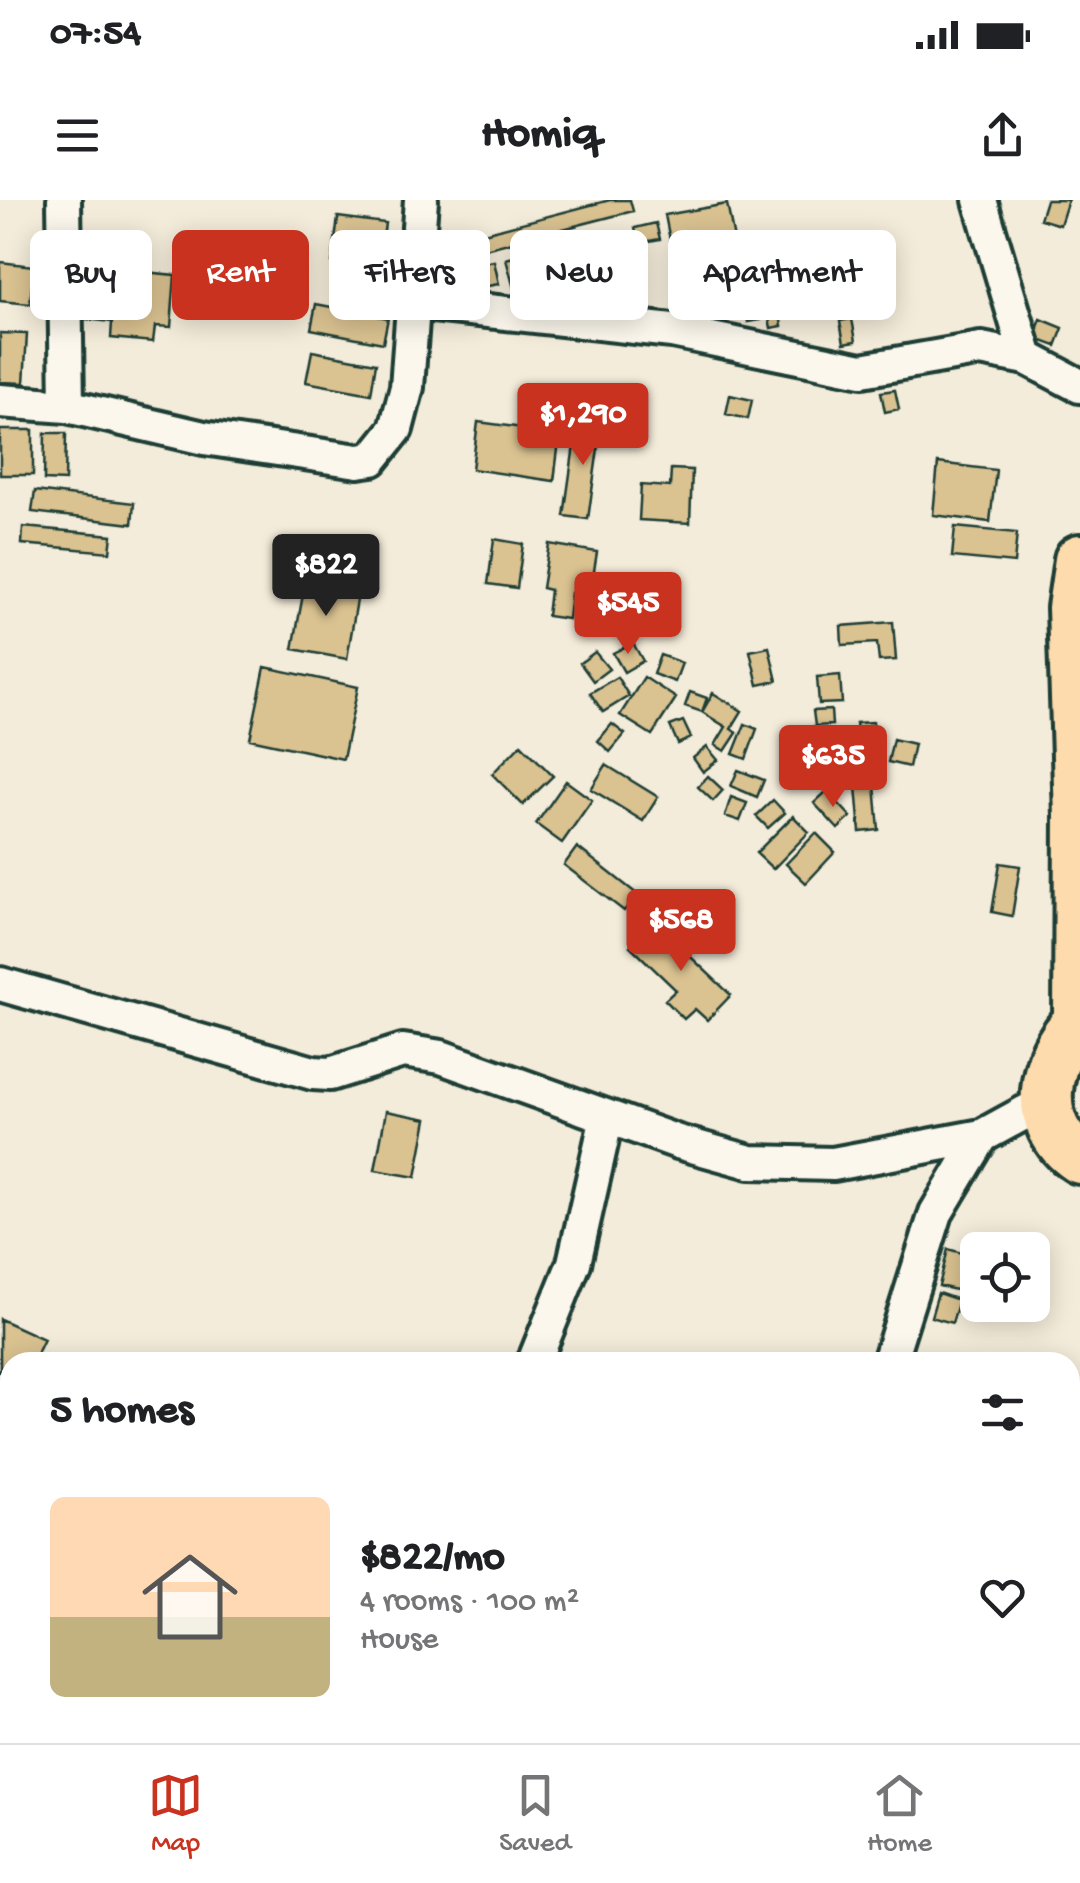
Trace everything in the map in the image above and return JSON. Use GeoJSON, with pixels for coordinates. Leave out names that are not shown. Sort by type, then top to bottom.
{"type":"FeatureCollection","features":[{"type":"Feature","properties":{"kind":"highway"},"geometry":{"type":"LineString","coordinates":[[1080,560],[1073,608],[1080,816],[1080,1021],[1059,1043],[1047,1072],[1046,1101],[1055,1130],[1080,1158]]}},
{"type":"Feature","properties":{"kind":"street"},"geometry":{"type":"LineString","coordinates":[[64,200],[67,406]]}},
{"type":"Feature","properties":{"kind":"street"},"geometry":{"type":"LineString","coordinates":[[420,230],[422,200]]}},
{"type":"Feature","properties":{"kind":"street"},"geometry":{"type":"LineString","coordinates":[[980,200],[1027,358]]}},
{"type":"Feature","properties":{"kind":"street"},"geometry":{"type":"LineString","coordinates":[[490,311],[672,330],[862,370],[956,350],[981,350],[1027,358],[1080,386]]}},
{"type":"Feature","properties":{"kind":"street"},"geometry":{"type":"LineString","coordinates":[[0,400],[67,406],[204,438],[358,461],[372,459],[396,428],[404,401],[412,320]]}},
{"type":"Feature","properties":{"kind":"street"},"geometry":{"type":"LineString","coordinates":[[0,984],[313,1073],[330,1074],[403,1051],[441,1057],[608,1117],[750,1162],[833,1164],[982,1136],[1046,1101]]}},
{"type":"Feature","properties":{"kind":"street"},"geometry":{"type":"LineString","coordinates":[[538,1352],[574,1263],[608,1117]]}},
{"type":"Feature","properties":{"kind":"street"},"geometry":{"type":"LineString","coordinates":[[893,1352],[936,1212],[982,1136]]}},
{"type":"Feature","properties":{"kind":"building"},"geometry":{"type":"Polygon","coordinates":[[[610,200],[630,200],[633,211],[559,230],[510,230],[510,243],[490,248],[490,231],[610,200]]]}},
{"type":"Feature","properties":{"kind":"building"},"geometry":{"type":"Polygon","coordinates":[[[1046,200],[1068,200],[1060,225],[1040,219],[1046,200]]]}},
{"type":"Feature","properties":{"kind":"building"},"geometry":{"type":"Polygon","coordinates":[[[727,204],[732,230],[668,230],[665,215],[727,204]]]}},
{"type":"Feature","properties":{"kind":"building"},"geometry":{"type":"Polygon","coordinates":[[[338,217],[385,223],[384,230],[336,230],[338,217]]]}},
{"type":"Feature","properties":{"kind":"building"},"geometry":{"type":"Polygon","coordinates":[[[656,223],[660,239],[648,241],[648,230],[635,228],[656,223]]]}},
{"type":"Feature","properties":{"kind":"building"},"geometry":{"type":"Polygon","coordinates":[[[494,261],[499,284],[490,286],[490,262],[494,261]]]}},
{"type":"Feature","properties":{"kind":"building"},"geometry":{"type":"Polygon","coordinates":[[[0,262],[30,266],[30,304],[0,301],[0,262]]]}},
{"type":"Feature","properties":{"kind":"building"},"geometry":{"type":"Polygon","coordinates":[[[152,273],[172,275],[171,327],[155,326],[153,342],[111,338],[112,322],[94,320],[152,320],[152,273]]]}},
{"type":"Feature","properties":{"kind":"building"},"geometry":{"type":"Polygon","coordinates":[[[316,304],[329,307],[329,320],[388,320],[383,343],[311,329],[316,304]]]}},
{"type":"Feature","properties":{"kind":"building"},"geometry":{"type":"Polygon","coordinates":[[[1041,319],[1063,328],[1056,346],[1034,338],[1041,319]]]}},
{"type":"Feature","properties":{"kind":"building"},"geometry":{"type":"Polygon","coordinates":[[[769,320],[781,320],[782,326],[771,328],[769,320]]]}},
{"type":"Feature","properties":{"kind":"building"},"geometry":{"type":"Polygon","coordinates":[[[852,320],[856,341],[844,343],[840,321],[852,320]]]}},
{"type":"Feature","properties":{"kind":"building"},"geometry":{"type":"Polygon","coordinates":[[[0,333],[27,334],[24,383],[0,382],[0,333]]]}},
{"type":"Feature","properties":{"kind":"building"},"geometry":{"type":"Polygon","coordinates":[[[312,351],[376,363],[371,394],[306,382],[312,351]]]}},
{"type":"Feature","properties":{"kind":"building"},"geometry":{"type":"Polygon","coordinates":[[[895,390],[899,409],[885,412],[881,392],[895,390]]]}},
{"type":"Feature","properties":{"kind":"building"},"geometry":{"type":"Polygon","coordinates":[[[730,395],[752,400],[748,419],[726,414],[730,395]]]}},
{"type":"Feature","properties":{"kind":"building"},"geometry":{"type":"Polygon","coordinates":[[[578,417],[602,420],[588,519],[564,516],[578,417]]]}},
{"type":"Feature","properties":{"kind":"building"},"geometry":{"type":"Polygon","coordinates":[[[478,422],[560,433],[554,481],[472,469],[478,422]]]}},
{"type":"Feature","properties":{"kind":"building"},"geometry":{"type":"Polygon","coordinates":[[[0,430],[33,430],[33,475],[0,475],[0,430]]]}},
{"type":"Feature","properties":{"kind":"building"},"geometry":{"type":"Polygon","coordinates":[[[45,433],[66,433],[65,481],[44,480],[45,433]]]}},
{"type":"Feature","properties":{"kind":"building"},"geometry":{"type":"Polygon","coordinates":[[[938,463],[996,470],[990,522],[933,515],[938,463]]]}},
{"type":"Feature","properties":{"kind":"building"},"geometry":{"type":"Polygon","coordinates":[[[671,469],[692,470],[690,523],[639,520],[641,485],[670,487],[671,469]]]}},
{"type":"Feature","properties":{"kind":"building"},"geometry":{"type":"Polygon","coordinates":[[[35,491],[134,503],[132,524],[32,512],[35,491]]]}},
{"type":"Feature","properties":{"kind":"building"},"geometry":{"type":"Polygon","coordinates":[[[23,527],[112,535],[110,552],[22,544],[23,527]]]}},
{"type":"Feature","properties":{"kind":"building"},"geometry":{"type":"Polygon","coordinates":[[[955,527],[1017,533],[1014,563],[952,557],[955,527]]]}},
{"type":"Feature","properties":{"kind":"building"},"geometry":{"type":"Polygon","coordinates":[[[494,539],[523,544],[517,588],[488,584],[494,539]]]}},
{"type":"Feature","properties":{"kind":"building"},"geometry":{"type":"Polygon","coordinates":[[[549,544],[597,552],[590,596],[571,593],[568,619],[547,616],[550,590],[542,588],[549,544]]]}},
{"type":"Feature","properties":{"kind":"building"},"geometry":{"type":"Polygon","coordinates":[[[306,578],[359,588],[347,659],[293,649],[306,578]]]}},
{"type":"Feature","properties":{"kind":"building"},"geometry":{"type":"Polygon","coordinates":[[[893,622],[896,660],[879,661],[877,643],[842,645],[841,626],[893,622]]]}},
{"type":"Feature","properties":{"kind":"building"},"geometry":{"type":"Polygon","coordinates":[[[633,643],[643,661],[624,672],[613,653],[633,643]]]}},
{"type":"Feature","properties":{"kind":"building"},"geometry":{"type":"Polygon","coordinates":[[[769,647],[777,681],[758,685],[750,651],[769,647]]]}},
{"type":"Feature","properties":{"kind":"building"},"geometry":{"type":"Polygon","coordinates":[[[595,652],[609,669],[593,681],[580,663],[595,652]]]}},
{"type":"Feature","properties":{"kind":"building"},"geometry":{"type":"Polygon","coordinates":[[[660,655],[682,663],[675,682],[653,674],[660,655]]]}},
{"type":"Feature","properties":{"kind":"building"},"geometry":{"type":"Polygon","coordinates":[[[265,667],[358,687],[343,759],[250,739],[265,667]]]}},
{"type":"Feature","properties":{"kind":"building"},"geometry":{"type":"Polygon","coordinates":[[[840,675],[842,703],[819,704],[817,677],[840,675]]]}},
{"type":"Feature","properties":{"kind":"building"},"geometry":{"type":"Polygon","coordinates":[[[617,677],[629,696],[603,712],[590,693],[617,677]]]}},
{"type":"Feature","properties":{"kind":"building"},"geometry":{"type":"Polygon","coordinates":[[[644,677],[676,698],[652,735],[620,715],[644,677]]]}},
{"type":"Feature","properties":{"kind":"building"},"geometry":{"type":"Polygon","coordinates":[[[690,692],[707,698],[702,712],[685,706],[690,692]]]}},
{"type":"Feature","properties":{"kind":"building"},"geometry":{"type":"Polygon","coordinates":[[[713,693],[742,711],[731,729],[737,733],[725,751],[715,745],[726,727],[702,712],[713,693]]]}},
{"type":"Feature","properties":{"kind":"building"},"geometry":{"type":"Polygon","coordinates":[[[831,710],[832,725],[815,726],[813,711],[831,710]]]}},
{"type":"Feature","properties":{"kind":"building"},"geometry":{"type":"Polygon","coordinates":[[[683,721],[691,738],[678,744],[670,726],[683,721]]]}},
{"type":"Feature","properties":{"kind":"building"},"geometry":{"type":"Polygon","coordinates":[[[873,722],[877,762],[860,763],[856,723],[873,722]]]}},
{"type":"Feature","properties":{"kind":"building"},"geometry":{"type":"Polygon","coordinates":[[[612,724],[625,734],[610,752],[598,741],[612,724]]]}},
{"type":"Feature","properties":{"kind":"building"},"geometry":{"type":"Polygon","coordinates":[[[745,724],[757,729],[746,759],[733,754],[745,724]]]}},
{"type":"Feature","properties":{"kind":"building"},"geometry":{"type":"Polygon","coordinates":[[[803,736],[835,737],[834,776],[802,774],[803,736]]]}},
{"type":"Feature","properties":{"kind":"building"},"geometry":{"type":"Polygon","coordinates":[[[893,739],[914,744],[909,767],[888,762],[893,739]]]}},
{"type":"Feature","properties":{"kind":"building"},"geometry":{"type":"Polygon","coordinates":[[[521,744],[553,776],[523,805],[492,774],[521,744]]]}},
{"type":"Feature","properties":{"kind":"building"},"geometry":{"type":"Polygon","coordinates":[[[707,747],[718,760],[703,772],[693,758],[707,747]]]}},
{"type":"Feature","properties":{"kind":"building"},"geometry":{"type":"Polygon","coordinates":[[[606,765],[658,797],[643,821],[591,789],[606,765]]]}},
{"type":"Feature","properties":{"kind":"building"},"geometry":{"type":"Polygon","coordinates":[[[738,770],[764,780],[757,797],[731,786],[738,770]]]}},
{"type":"Feature","properties":{"kind":"building"},"geometry":{"type":"Polygon","coordinates":[[[874,774],[879,830],[860,832],[855,775],[874,774]]]}},
{"type":"Feature","properties":{"kind":"building"},"geometry":{"type":"Polygon","coordinates":[[[708,776],[723,790],[713,801],[698,787],[708,776]]]}},
{"type":"Feature","properties":{"kind":"building"},"geometry":{"type":"Polygon","coordinates":[[[566,781],[592,800],[562,843],[536,824],[566,781]]]}},
{"type":"Feature","properties":{"kind":"building"},"geometry":{"type":"Polygon","coordinates":[[[827,791],[851,817],[838,829],[814,803],[827,791]]]}},
{"type":"Feature","properties":{"kind":"building"},"geometry":{"type":"Polygon","coordinates":[[[731,797],[747,803],[740,821],[725,816],[731,797]]]}},
{"type":"Feature","properties":{"kind":"building"},"geometry":{"type":"Polygon","coordinates":[[[773,800],[785,813],[768,828],[756,816],[773,800]]]}},
{"type":"Feature","properties":{"kind":"building"},"geometry":{"type":"Polygon","coordinates":[[[793,816],[809,832],[773,869],[756,853],[793,816]]]}},
{"type":"Feature","properties":{"kind":"building"},"geometry":{"type":"Polygon","coordinates":[[[816,833],[835,852],[806,883],[786,864],[816,833]]]}},
{"type":"Feature","properties":{"kind":"building"},"geometry":{"type":"Polygon","coordinates":[[[577,847],[637,894],[624,911],[564,865],[577,847]]]}},
{"type":"Feature","properties":{"kind":"building"},"geometry":{"type":"Polygon","coordinates":[[[1000,863],[1020,866],[1012,916],[992,912],[1000,863]]]}},
{"type":"Feature","properties":{"kind":"building"},"geometry":{"type":"Polygon","coordinates":[[[654,922],[731,995],[707,1020],[695,1009],[684,1019],[665,1000],[676,990],[630,946],[654,922]]]}},
{"type":"Feature","properties":{"kind":"building"},"geometry":{"type":"Polygon","coordinates":[[[386,1111],[427,1119],[416,1177],[375,1170],[386,1111]]]}},
{"type":"Feature","properties":{"kind":"building"},"geometry":{"type":"Polygon","coordinates":[[[948,1249],[960,1252],[960,1291],[939,1286],[948,1249]]]}},
{"type":"Feature","properties":{"kind":"building"},"geometry":{"type":"Polygon","coordinates":[[[938,1293],[959,1300],[952,1323],[931,1317],[938,1293]]]}},
{"type":"Feature","properties":{"kind":"building"},"geometry":{"type":"Polygon","coordinates":[[[0,1319],[44,1339],[38,1352],[0,1352],[0,1319]]]}}]}
